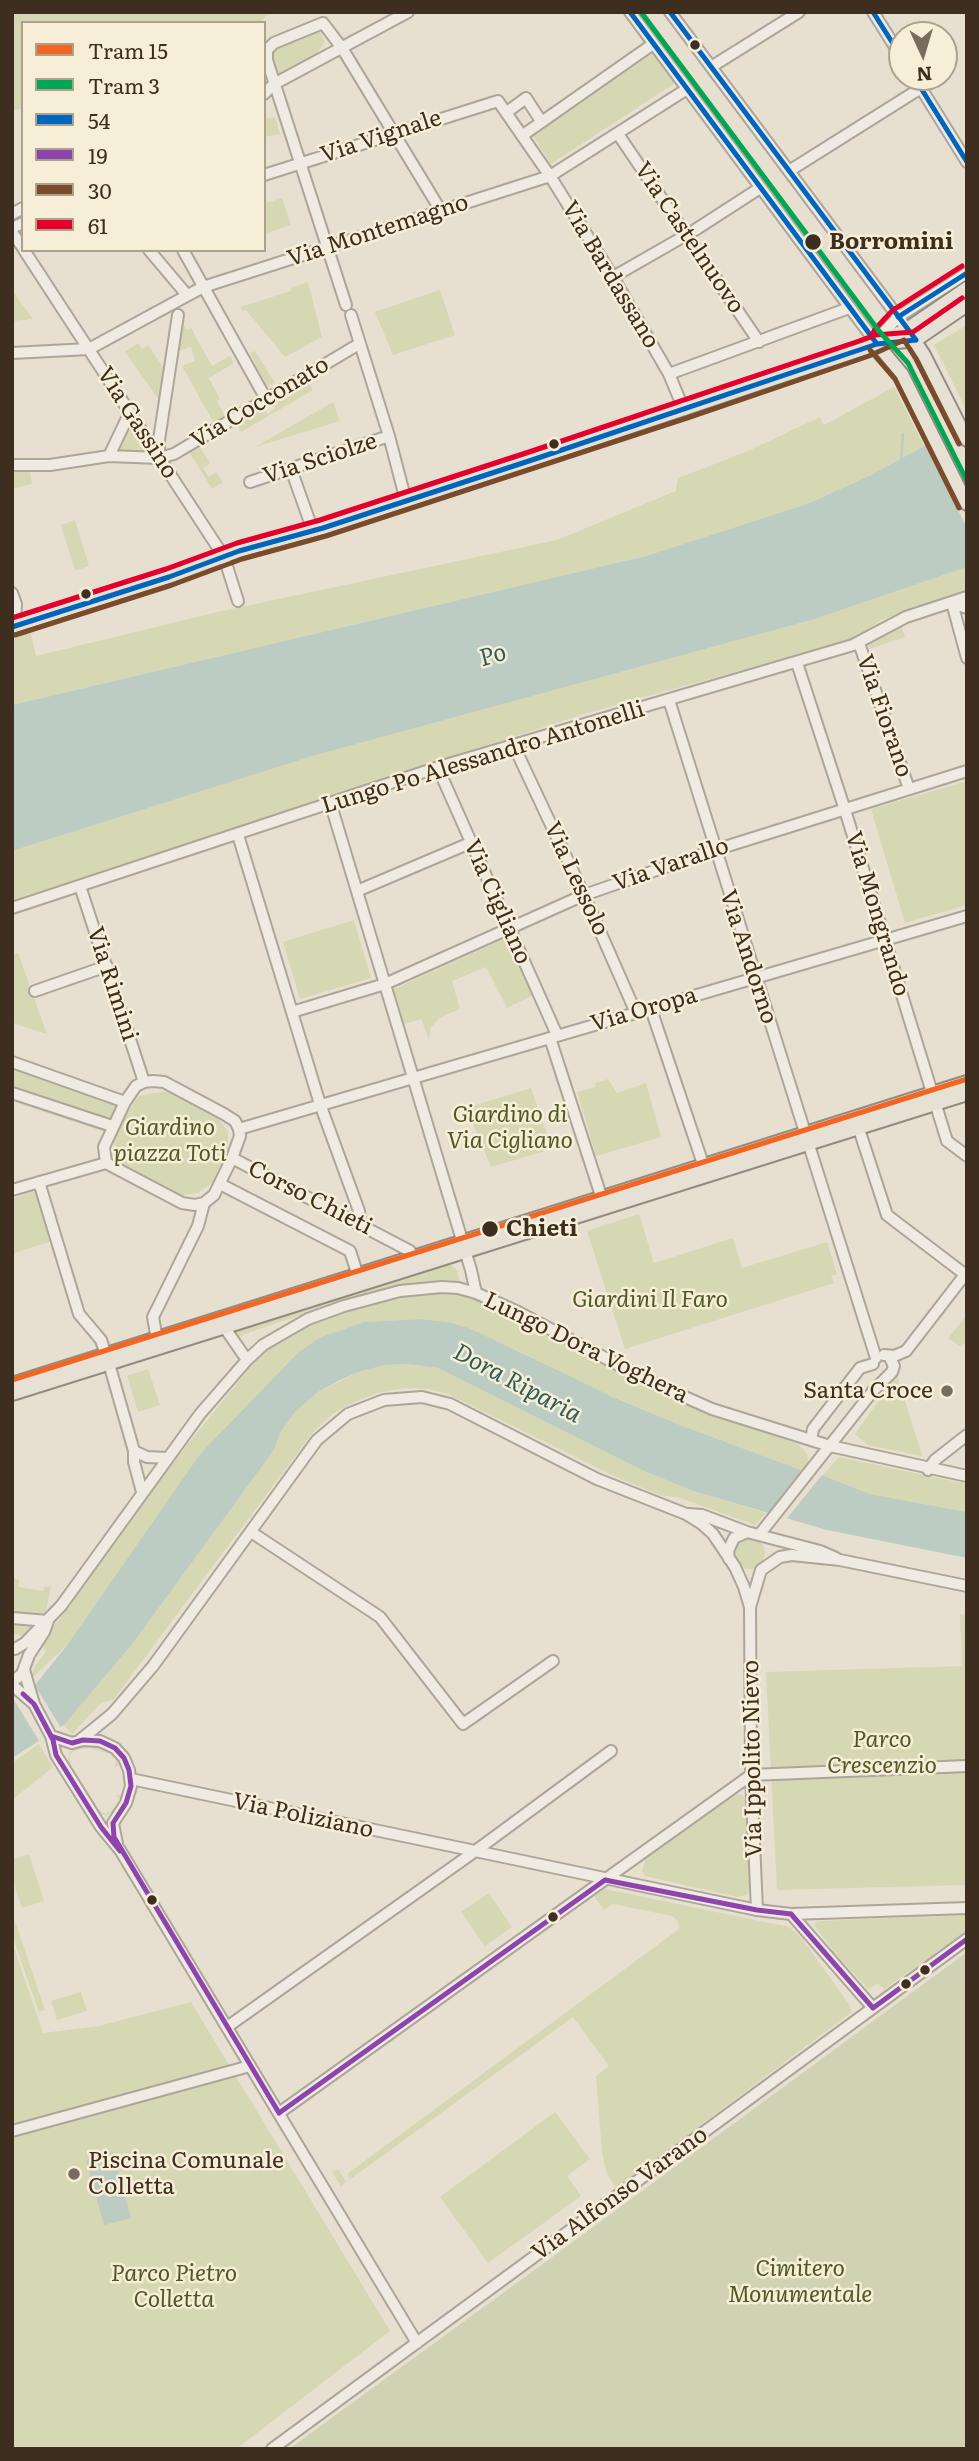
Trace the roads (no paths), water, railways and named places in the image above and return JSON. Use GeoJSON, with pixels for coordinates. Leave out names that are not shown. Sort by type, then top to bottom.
{"type":"FeatureCollection","features":[{"type":"Feature","properties":{"kind":"main road"},"geometry":{"type":"LineString","coordinates":[[911,334],[967,288]]}},
{"type":"Feature","properties":{"kind":"main road"},"geometry":{"type":"LineString","coordinates":[[13,627],[224,557],[406,501],[911,334],[967,305]]}},
{"type":"Feature","properties":{"kind":"main road"},"geometry":{"type":"LineString","coordinates":[[911,334],[967,440]]}},
{"type":"Feature","properties":{"kind":"main road"},"geometry":{"type":"LineString","coordinates":[[877,344],[902,374],[967,504]]}},
{"type":"Feature","properties":{"kind":"main road"},"geometry":{"type":"LineString","coordinates":[[12,1394],[107,1359],[934,1098],[967,1082]]}},
{"type":"Feature","properties":{"kind":"main road"},"geometry":{"type":"LineString","coordinates":[[934,1098],[967,1094]]}},
{"type":"Feature","properties":{"kind":"main road"},"geometry":{"type":"LineString","coordinates":[[12,1384],[107,1359]]}},
{"type":"Feature","properties":{"kind":"street"},"geometry":{"type":"LineString","coordinates":[[269,85],[408,12]]}},
{"type":"Feature","properties":{"kind":"street"},"geometry":{"type":"LineString","coordinates":[[630,12],[877,344],[882,334],[898,317],[967,272]]}},
{"type":"Feature","properties":{"kind":"street"},"geometry":{"type":"LineString","coordinates":[[670,12],[911,334]]}},
{"type":"Feature","properties":{"kind":"street"},"geometry":{"type":"LineString","coordinates":[[711,67],[799,12]]}},
{"type":"Feature","properties":{"kind":"street"},"geometry":{"type":"LineString","coordinates":[[873,12],[888,36]]}},
{"type":"Feature","properties":{"kind":"street"},"geometry":{"type":"LineString","coordinates":[[406,501],[389,436],[301,163],[269,85],[267,50],[274,43],[327,19],[441,211]]}},
{"type":"Feature","properties":{"kind":"street"},"geometry":{"type":"LineString","coordinates":[[541,121],[526,98],[507,112],[523,135],[653,44]]}},
{"type":"Feature","properties":{"kind":"street","name":"Via Montemagno"},"geometry":{"type":"LineString","coordinates":[[12,353],[89,349],[203,287],[550,176],[687,89]]}},
{"type":"Feature","properties":{"kind":"street"},"geometry":{"type":"LineString","coordinates":[[789,171],[916,91]]}},
{"type":"Feature","properties":{"kind":"street"},"geometry":{"type":"LineString","coordinates":[[923,91],[967,162]]}},
{"type":"Feature","properties":{"kind":"street","name":"Via Vignale"},"geometry":{"type":"LineString","coordinates":[[266,174],[498,101],[507,112]]}},
{"type":"Feature","properties":{"kind":"street","name":"Via Castelnuovo"},"geometry":{"type":"LineString","coordinates":[[618,134],[759,342]]}},
{"type":"Feature","properties":{"kind":"street","name":"Via Bardassano"},"geometry":{"type":"LineString","coordinates":[[523,135],[613,277],[668,374],[684,410]]}},
{"type":"Feature","properties":{"kind":"street"},"geometry":{"type":"LineString","coordinates":[[613,277],[687,235],[760,188]]}},
{"type":"Feature","properties":{"kind":"street","name":"Via Gassino"},"geometry":{"type":"LineString","coordinates":[[12,230],[21,246]]}},
{"type":"Feature","properties":{"kind":"street","name":"Via Gassino"},"geometry":{"type":"LineString","coordinates":[[25,252],[224,557],[237,601]]}},
{"type":"Feature","properties":{"kind":"street"},"geometry":{"type":"LineString","coordinates":[[151,252],[187,295]]}},
{"type":"Feature","properties":{"kind":"street"},"geometry":{"type":"LineString","coordinates":[[184,252],[265,399]]}},
{"type":"Feature","properties":{"kind":"street"},"geometry":{"type":"LineString","coordinates":[[668,374],[849,308]]}},
{"type":"Feature","properties":{"kind":"street"},"geometry":{"type":"LineString","coordinates":[[12,465],[50,465],[109,456],[159,458],[159,440],[178,315]]}},
{"type":"Feature","properties":{"kind":"street","name":"Via Cocconato"},"geometry":{"type":"LineString","coordinates":[[159,458],[174,454],[359,344]]}},
{"type":"Feature","properties":{"kind":"street"},"geometry":{"type":"LineString","coordinates":[[109,456],[131,412]]}},
{"type":"Feature","properties":{"kind":"street","name":"Via Sciolze"},"geometry":{"type":"LineString","coordinates":[[250,482],[389,436]]}},
{"type":"Feature","properties":{"kind":"street"},"geometry":{"type":"LineString","coordinates":[[291,469],[313,530]]}},
{"type":"Feature","properties":{"kind":"street"},"geometry":{"type":"LineString","coordinates":[[12,593],[16,604],[13,627]]}},
{"type":"Feature","properties":{"kind":"street","name":"Lungo Po Alessandro Antonelli"},"geometry":{"type":"LineString","coordinates":[[12,908],[438,768],[859,643],[906,617],[967,597]]}},
{"type":"Feature","properties":{"kind":"street"},"geometry":{"type":"LineString","coordinates":[[952,603],[967,608]]}},
{"type":"Feature","properties":{"kind":"street"},"geometry":{"type":"LineString","coordinates":[[952,603],[967,658]]}},
{"type":"Feature","properties":{"kind":"street","name":"Via Fiorano"},"geometry":{"type":"LineString","coordinates":[[859,643],[909,789]]}},
{"type":"Feature","properties":{"kind":"street","name":"Via Mongrando"},"geometry":{"type":"LineString","coordinates":[[797,663],[947,1141],[967,1156]]}},
{"type":"Feature","properties":{"kind":"street","name":"Via Andorno"},"geometry":{"type":"LineString","coordinates":[[669,700],[874,1361]]}},
{"type":"Feature","properties":{"kind":"street","name":"Via Lessolo"},"geometry":{"type":"LineString","coordinates":[[514,746],[636,1013]]}},
{"type":"Feature","properties":{"kind":"street","name":"Via Cigliano"},"geometry":{"type":"LineString","coordinates":[[438,768],[554,1037],[603,1202]]}},
{"type":"Feature","properties":{"kind":"street","name":"Via Varallo"},"geometry":{"type":"LineString","coordinates":[[292,1012],[385,984],[584,895],[715,850],[967,771]]}},
{"type":"Feature","properties":{"kind":"street"},"geometry":{"type":"LineString","coordinates":[[331,805],[476,1293]]}},
{"type":"Feature","properties":{"kind":"street"},"geometry":{"type":"LineString","coordinates":[[238,835],[320,1104],[359,1211],[360,1223]]}},
{"type":"Feature","properties":{"kind":"street"},"geometry":{"type":"LineString","coordinates":[[357,891],[470,843]]}},
{"type":"Feature","properties":{"kind":"street","name":"Via Rimini"},"geometry":{"type":"LineString","coordinates":[[80,886],[144,1082]]}},
{"type":"Feature","properties":{"kind":"street","name":"Via Oropa"},"geometry":{"type":"LineString","coordinates":[[239,1129],[967,916]]}},
{"type":"Feature","properties":{"kind":"street"},"geometry":{"type":"LineString","coordinates":[[35,991],[107,966]]}},
{"type":"Feature","properties":{"kind":"street"},"geometry":{"type":"LineString","coordinates":[[651,1009],[705,1170]]}},
{"type":"Feature","properties":{"kind":"street"},"geometry":{"type":"LineString","coordinates":[[12,1062],[125,1102]]}},
{"type":"Feature","properties":{"kind":"street"},"geometry":{"type":"LineString","coordinates":[[12,1190],[106,1163],[182,1203],[204,1203],[214,1195],[220,1184],[240,1136],[239,1129],[235,1121],[224,1114],[164,1082],[144,1082],[136,1086],[112,1126],[104,1147],[106,1163]]}},
{"type":"Feature","properties":{"kind":"street"},"geometry":{"type":"LineString","coordinates":[[12,1093],[112,1126]]}},
{"type":"Feature","properties":{"kind":"street"},"geometry":{"type":"LineString","coordinates":[[811,1440],[813,1429],[860,1368],[882,1355],[889,1356],[906,1351],[966,1274],[887,1215],[857,1122]]}},
{"type":"Feature","properties":{"kind":"street","name":"Corso Chieti"},"geometry":{"type":"LineString","coordinates":[[232,1158],[410,1251],[414,1262]]}},
{"type":"Feature","properties":{"kind":"street"},"geometry":{"type":"LineString","coordinates":[[39,1182],[79,1314],[101,1340],[134,1451],[134,1462],[142,1492]]}},
{"type":"Feature","properties":{"kind":"street","name":"Corso Chieti"},"geometry":{"type":"LineString","coordinates":[[220,1184],[350,1251],[359,1280]]}},
{"type":"Feature","properties":{"kind":"street"},"geometry":{"type":"LineString","coordinates":[[157,1343],[153,1317],[198,1226],[204,1203]]}},
{"type":"Feature","properties":{"kind":"street","name":"Lungo Dora Voghera"},"geometry":{"type":"LineString","coordinates":[[24,1667],[21,1653],[13,1646],[48,1620],[219,1390],[247,1360],[263,1345],[308,1319],[344,1306],[400,1292],[442,1287],[476,1293],[674,1393],[712,1409],[830,1446],[967,1476]]}},
{"type":"Feature","properties":{"kind":"street"},"geometry":{"type":"LineString","coordinates":[[222,1323],[247,1360]]}},
{"type":"Feature","properties":{"kind":"street"},"geometry":{"type":"LineString","coordinates":[[874,1361],[874,1371],[882,1376],[892,1373],[894,1366],[889,1356]]}},
{"type":"Feature","properties":{"kind":"street"},"geometry":{"type":"LineString","coordinates":[[760,1536],[873,1391],[881,1385],[882,1376]]}},
{"type":"Feature","properties":{"kind":"street"},"geometry":{"type":"LineString","coordinates":[[62,1765],[63,1755],[72,1741],[112,1714],[170,1644],[306,1454],[326,1431],[360,1408],[384,1400],[410,1397],[435,1400],[463,1409],[597,1479],[686,1514],[713,1534],[732,1563],[750,1607]]}},
{"type":"Feature","properties":{"kind":"street"},"geometry":{"type":"LineString","coordinates":[[928,1469],[935,1460],[967,1435]]}},
{"type":"Feature","properties":{"kind":"street"},"geometry":{"type":"LineString","coordinates":[[134,1451],[147,1457],[168,1458]]}},
{"type":"Feature","properties":{"kind":"street"},"geometry":{"type":"LineString","coordinates":[[686,1514],[702,1515],[760,1536],[820,1551],[840,1560]]}},
{"type":"Feature","properties":{"kind":"street"},"geometry":{"type":"LineString","coordinates":[[251,1532],[380,1618],[463,1724],[553,1661]]}},
{"type":"Feature","properties":{"kind":"street"},"geometry":{"type":"LineString","coordinates":[[732,1563],[730,1544],[740,1534],[747,1532]]}},
{"type":"Feature","properties":{"kind":"street"},"geometry":{"type":"LineString","coordinates":[[750,1607],[770,1552],[766,1541],[760,1536]]}},
{"type":"Feature","properties":{"kind":"street"},"geometry":{"type":"LineString","coordinates":[[732,1563],[747,1573],[792,1555],[840,1560],[967,1586]]}},
{"type":"Feature","properties":{"kind":"street","name":"Via Ippolito Nievo"},"geometry":{"type":"LineString","coordinates":[[750,1607],[751,1775],[757,1910]]}},
{"type":"Feature","properties":{"kind":"street"},"geometry":{"type":"LineString","coordinates":[[12,1618],[48,1620]]}},
{"type":"Feature","properties":{"kind":"street","name":"Lungo Dora Voghera"},"geometry":{"type":"LineString","coordinates":[[12,1683],[18,1678],[48,1620]]}},
{"type":"Feature","properties":{"kind":"street"},"geometry":{"type":"LineString","coordinates":[[24,1667],[26,1692]]}},
{"type":"Feature","properties":{"kind":"street"},"geometry":{"type":"LineString","coordinates":[[12,1683],[26,1692],[34,1704],[62,1765],[92,1814],[120,1850],[417,2343]]}},
{"type":"Feature","properties":{"kind":"street"},"geometry":{"type":"LineString","coordinates":[[105,1743],[106,1728],[112,1714]]}},
{"type":"Feature","properties":{"kind":"street"},"geometry":{"type":"LineString","coordinates":[[52,1742],[105,1743],[124,1758],[131,1779],[129,1796],[113,1827],[120,1850]]}},
{"type":"Feature","properties":{"kind":"street"},"geometry":{"type":"LineString","coordinates":[[227,2027],[611,1751]]}},
{"type":"Feature","properties":{"kind":"street"},"geometry":{"type":"LineString","coordinates":[[279,2113],[751,1775],[967,1766]]}},
{"type":"Feature","properties":{"kind":"street","name":"Via Poliziano"},"geometry":{"type":"LineString","coordinates":[[131,1779],[757,1910],[791,1914],[967,1908]]}},
{"type":"Feature","properties":{"kind":"street"},"geometry":{"type":"LineString","coordinates":[[92,1814],[104,1819],[117,1816]]}},
{"type":"Feature","properties":{"kind":"street"},"geometry":{"type":"LineString","coordinates":[[791,1914],[873,2008]]}},
{"type":"Feature","properties":{"kind":"street","name":"Via Alfonso Varano"},"geometry":{"type":"LineString","coordinates":[[272,2449],[967,1939]]}},
{"type":"Feature","properties":{"kind":"street"},"geometry":{"type":"LineString","coordinates":[[12,2131],[250,2066]]}},
{"type":"Feature","properties":{"kind":"water","name":"Po"},"geometry":{"type":"Polygon","coordinates":[[[967,428],[967,567],[815,619],[316,755],[12,851],[12,705],[646,556],[807,504],[871,475],[924,446],[967,428]]]}},
{"type":"Feature","properties":{"kind":"water","name":"Dora Riparia"},"geometry":{"type":"Polygon","coordinates":[[[421,1319],[469,1328],[613,1397],[806,1472],[822,1475],[870,1494],[967,1512],[967,1558],[827,1530],[693,1491],[642,1470],[438,1368],[407,1364],[386,1365],[340,1380],[318,1392],[295,1412],[280,1433],[274,1450],[133,1643],[64,1725],[12,1758],[12,1703],[35,1685],[68,1644],[201,1453],[299,1352],[321,1337],[364,1322],[421,1319]]]}},
{"type":"Feature","properties":{"kind":"water"},"geometry":{"type":"Polygon","coordinates":[[[113,2152],[131,2218],[104,2225],[86,2160],[113,2152]]]}},
{"type":"Feature","properties":{"kind":"waterway"},"geometry":{"type":"LineString","coordinates":[[901,462],[903,434]]}},
{"type":"Feature","properties":{"kind":"tram line","name":"3"},"geometry":{"type":"LineString","coordinates":[[641,12],[879,331],[908,363],[967,481]]}},
{"type":"Feature","properties":{"kind":"tram line","name":"15"},"geometry":{"type":"LineString","coordinates":[[12,1380],[967,1079]]}},
{"type":"Feature","properties":{"kind":"place","name":"Borromini"},"geometry":{"type":"Point","coordinates":[813,242]}},
{"type":"Feature","properties":{"kind":"place","name":"Chieti"},"geometry":{"type":"Point","coordinates":[490,1229]}},
{"type":"Feature","properties":{"kind":"place","name":"Santa Croce"},"geometry":{"type":"Point","coordinates":[947,1391]}},
{"type":"Feature","properties":{"kind":"place","name":"Piscina Comunale Colletta"},"geometry":{"type":"Point","coordinates":[74,2174]}},
{"type":"Feature","properties":{"kind":"park label","name":"Giardino di Via Cigliano"},"geometry":{"type":"Point","coordinates":[510,1128]}},
{"type":"Feature","properties":{"kind":"park label","name":"Giardino piazza Toti"},"geometry":{"type":"Point","coordinates":[170,1141]}},
{"type":"Feature","properties":{"kind":"park label","name":"Giardini Il Faro"},"geometry":{"type":"Point","coordinates":[650,1300]}},
{"type":"Feature","properties":{"kind":"park label","name":"Parco Crescenzio"},"geometry":{"type":"Point","coordinates":[882,1753]}},
{"type":"Feature","properties":{"kind":"park label","name":"Cimitero Monumentale"},"geometry":{"type":"Point","coordinates":[800,2282]}},
{"type":"Feature","properties":{"kind":"park label","name":"Parco Pietro Colletta"},"geometry":{"type":"Point","coordinates":[174,2287]}}]}
